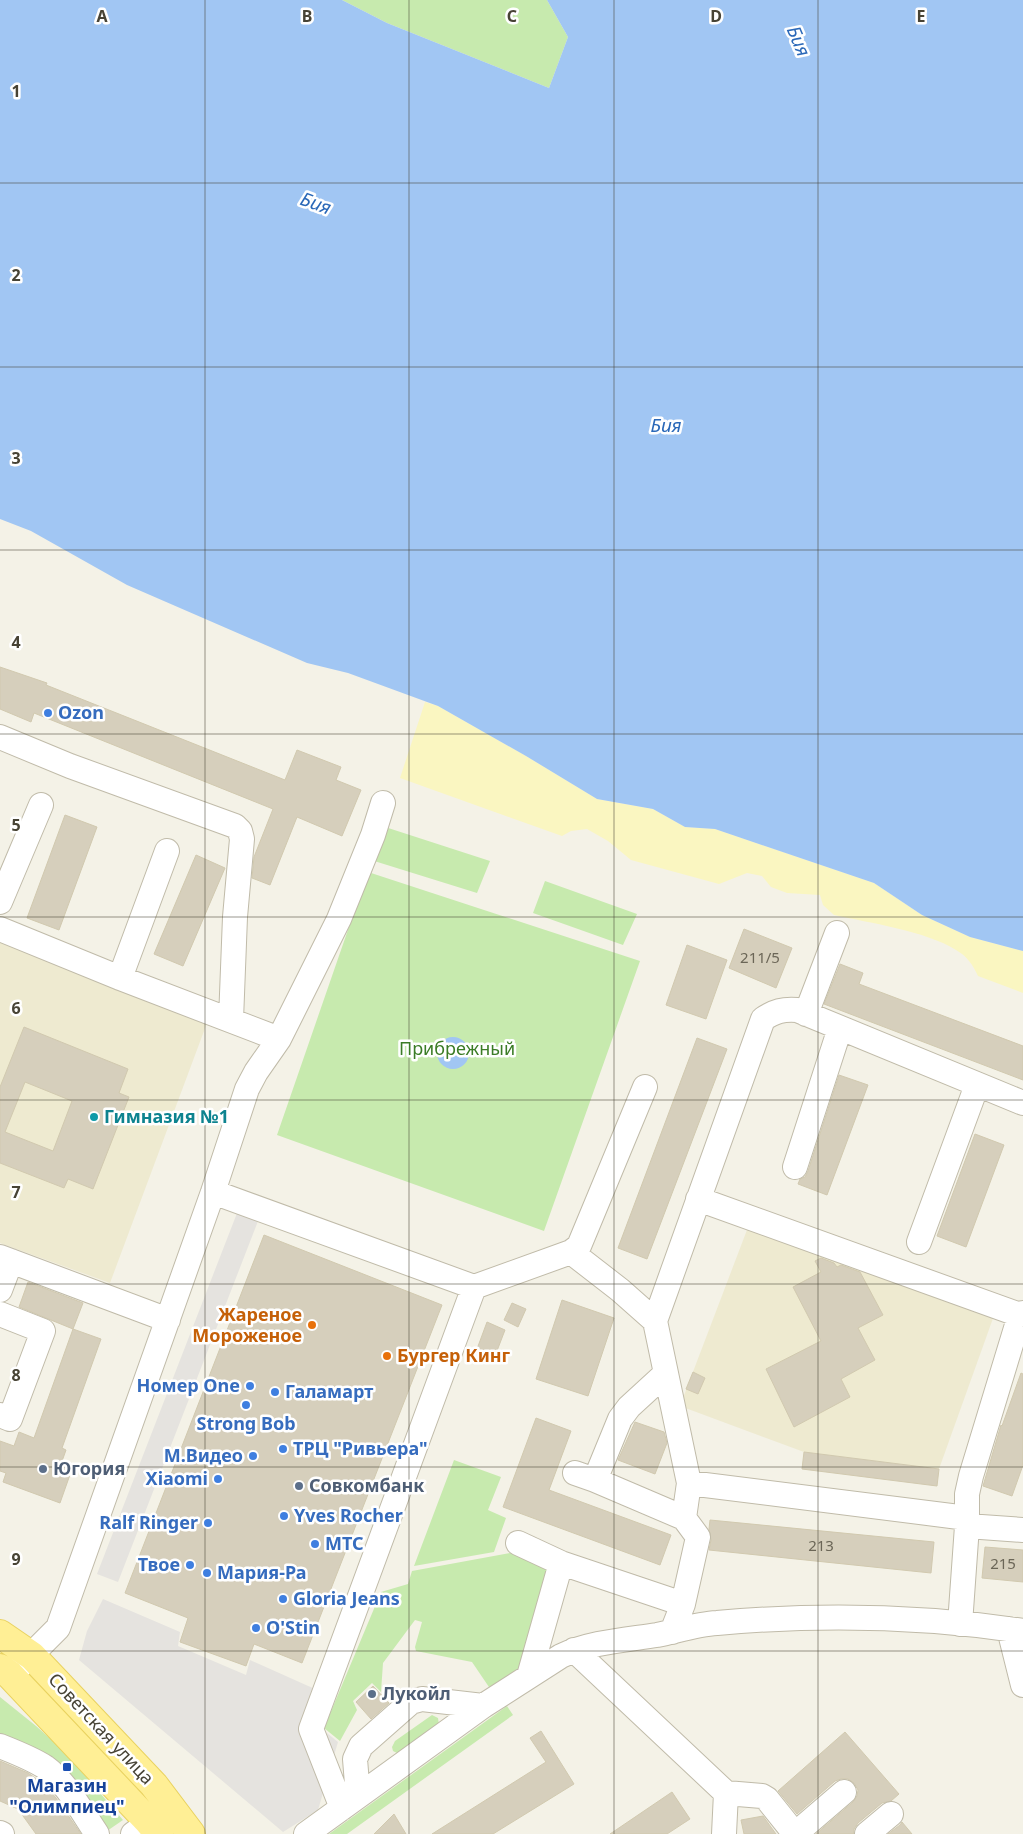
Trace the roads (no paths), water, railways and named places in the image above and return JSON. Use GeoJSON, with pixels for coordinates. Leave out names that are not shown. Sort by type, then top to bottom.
{"type":"FeatureCollection","features":[{"type":"Feature","properties":{"kind":"main road","name":"Советская улица"},"geometry":{"type":"LineString","coordinates":[[0,1634],[32,1656],[154,1785],[191,1834]]}},
{"type":"Feature","properties":{"kind":"main road","name":"Советская улица"},"geometry":{"type":"LineString","coordinates":[[3,1675],[147,1830]]}},
{"type":"Feature","properties":{"kind":"street"},"geometry":{"type":"LineString","coordinates":[[0,737],[70,766],[235,826],[240,831],[242,839],[235,917],[231,1020]]}},
{"type":"Feature","properties":{"kind":"street"},"geometry":{"type":"LineString","coordinates":[[3,1675],[32,1656],[58,1628],[213,1192],[247,1089],[279,1038],[339,919],[373,835],[383,804]]}},
{"type":"Feature","properties":{"kind":"street"},"geometry":{"type":"LineString","coordinates":[[0,902],[41,805]]}},
{"type":"Feature","properties":{"kind":"street"},"geometry":{"type":"LineString","coordinates":[[120,978],[167,851]]}},
{"type":"Feature","properties":{"kind":"street"},"geometry":{"type":"LineString","coordinates":[[0,929],[120,978],[279,1038]]}},
{"type":"Feature","properties":{"kind":"street"},"geometry":{"type":"LineString","coordinates":[[806,1014],[837,934]]}},
{"type":"Feature","properties":{"kind":"street"},"geometry":{"type":"LineString","coordinates":[[684,1518],[689,1483],[655,1321],[763,1019],[773,1012],[797,1010],[1023,1103]]}},
{"type":"Feature","properties":{"kind":"street"},"geometry":{"type":"LineString","coordinates":[[795,1167],[840,1028]]}},
{"type":"Feature","properties":{"kind":"street"},"geometry":{"type":"LineString","coordinates":[[919,1242],[977,1085]]}},
{"type":"Feature","properties":{"kind":"street"},"geometry":{"type":"LineString","coordinates":[[213,1192],[474,1287],[571,1252],[579,1246],[645,1087]]}},
{"type":"Feature","properties":{"kind":"street"},"geometry":{"type":"LineString","coordinates":[[698,1199],[1021,1314],[967,1494],[967,1522],[960,1624]]}},
{"type":"Feature","properties":{"kind":"street"},"geometry":{"type":"LineString","coordinates":[[571,1252],[620,1290],[655,1321]]}},
{"type":"Feature","properties":{"kind":"street"},"geometry":{"type":"LineString","coordinates":[[0,1290],[6,1259],[168,1320]]}},
{"type":"Feature","properties":{"kind":"street"},"geometry":{"type":"LineString","coordinates":[[350,1802],[311,1729],[474,1287]]}},
{"type":"Feature","properties":{"kind":"street"},"geometry":{"type":"LineString","coordinates":[[0,1314],[43,1331],[10,1419],[0,1415]]}},
{"type":"Feature","properties":{"kind":"street"},"geometry":{"type":"LineString","coordinates":[[665,1374],[635,1401],[620,1419],[585,1476],[684,1518],[698,1537],[683,1604],[672,1632]]}},
{"type":"Feature","properties":{"kind":"street"},"geometry":{"type":"LineString","coordinates":[[689,1483],[1023,1530]]}},
{"type":"Feature","properties":{"kind":"street"},"geometry":{"type":"LineString","coordinates":[[518,1543],[561,1563],[683,1604]]}},
{"type":"Feature","properties":{"kind":"street"},"geometry":{"type":"LineString","coordinates":[[529,1676],[561,1563]]}},
{"type":"Feature","properties":{"kind":"street"},"geometry":{"type":"LineString","coordinates":[[306,1834],[483,1706],[574,1650],[591,1646],[714,1623],[858,1617],[960,1624],[1016,1630],[1023,1685]]}},
{"type":"Feature","properties":{"kind":"street"},"geometry":{"type":"LineString","coordinates":[[574,1650],[726,1794],[758,1794],[762,1796],[767,1799],[795,1834],[844,1792]]}},
{"type":"Feature","properties":{"kind":"street"},"geometry":{"type":"LineString","coordinates":[[350,1802],[356,1759],[361,1746],[412,1702],[422,1699],[483,1706]]}},
{"type":"Feature","properties":{"kind":"street"},"geometry":{"type":"LineString","coordinates":[[0,1746],[32,1759],[46,1768],[61,1782],[97,1834]]}},
{"type":"Feature","properties":{"kind":"street"},"geometry":{"type":"LineString","coordinates":[[724,1834],[726,1794]]}},
{"type":"Feature","properties":{"kind":"street"},"geometry":{"type":"LineString","coordinates":[[867,1834],[891,1814]]}},
{"type":"Feature","properties":{"kind":"water","name":"Бия"},"geometry":{"type":"Polygon","coordinates":[[[0,0],[342,0],[387,23],[549,88],[568,37],[547,0],[1023,0],[1023,951],[970,937],[922,915],[874,883],[715,829],[685,827],[653,809],[597,799],[438,706],[348,673],[307,663],[127,585],[31,531],[0,519],[0,0]]]}},
{"type":"Feature","properties":{"kind":"water"},"geometry":{"type":"Polygon","coordinates":[[[453,1037],[459,1038],[464,1042],[468,1047],[468,1059],[464,1064],[459,1068],[453,1069],[447,1068],[442,1064],[438,1059],[437,1053],[438,1047],[442,1042],[447,1038],[453,1037]]]}},
{"type":"Feature","properties":{"kind":"place","name":"Ozon"},"geometry":{"type":"Point","coordinates":[48,713]}},
{"type":"Feature","properties":{"kind":"place","name":"Гимназия №1"},"geometry":{"type":"Point","coordinates":[94,1117]}},
{"type":"Feature","properties":{"kind":"place","name":"Жареное Мороженое"},"geometry":{"type":"Point","coordinates":[312,1325]}},
{"type":"Feature","properties":{"kind":"place","name":"Бургер Кинг"},"geometry":{"type":"Point","coordinates":[387,1356]}},
{"type":"Feature","properties":{"kind":"place","name":"Номер One"},"geometry":{"type":"Point","coordinates":[250,1386]}},
{"type":"Feature","properties":{"kind":"place","name":"Галамарт"},"geometry":{"type":"Point","coordinates":[275,1392]}},
{"type":"Feature","properties":{"kind":"place","name":"Strong Bob"},"geometry":{"type":"Point","coordinates":[246,1405]}},
{"type":"Feature","properties":{"kind":"place","name":"ТРЦ \"Ривьера\""},"geometry":{"type":"Point","coordinates":[283,1449]}},
{"type":"Feature","properties":{"kind":"place","name":"М.Видео"},"geometry":{"type":"Point","coordinates":[253,1456]}},
{"type":"Feature","properties":{"kind":"place","name":"Югория"},"geometry":{"type":"Point","coordinates":[43,1469]}},
{"type":"Feature","properties":{"kind":"place","name":"Xiaomi"},"geometry":{"type":"Point","coordinates":[218,1479]}},
{"type":"Feature","properties":{"kind":"place","name":"Совкомбанк"},"geometry":{"type":"Point","coordinates":[299,1486]}},
{"type":"Feature","properties":{"kind":"place","name":"Yves Rocher"},"geometry":{"type":"Point","coordinates":[284,1516]}},
{"type":"Feature","properties":{"kind":"place","name":"Ralf Ringer"},"geometry":{"type":"Point","coordinates":[208,1523]}},
{"type":"Feature","properties":{"kind":"place","name":"МТС"},"geometry":{"type":"Point","coordinates":[315,1544]}},
{"type":"Feature","properties":{"kind":"place","name":"Твое"},"geometry":{"type":"Point","coordinates":[190,1565]}},
{"type":"Feature","properties":{"kind":"place","name":"Мария-Ра"},"geometry":{"type":"Point","coordinates":[207,1573]}},
{"type":"Feature","properties":{"kind":"place","name":"Gloria Jeans"},"geometry":{"type":"Point","coordinates":[283,1599]}},
{"type":"Feature","properties":{"kind":"place","name":"O'Stin"},"geometry":{"type":"Point","coordinates":[256,1628]}},
{"type":"Feature","properties":{"kind":"place","name":"Лукойл"},"geometry":{"type":"Point","coordinates":[372,1694]}},
{"type":"Feature","properties":{"kind":"place","name":"Магазин \"Олимпиец\""},"geometry":{"type":"Point","coordinates":[67,1767]}},
{"type":"Feature","properties":{"kind":"park label","name":"Прибрежный"},"geometry":{"type":"Point","coordinates":[457,1049]}}]}
